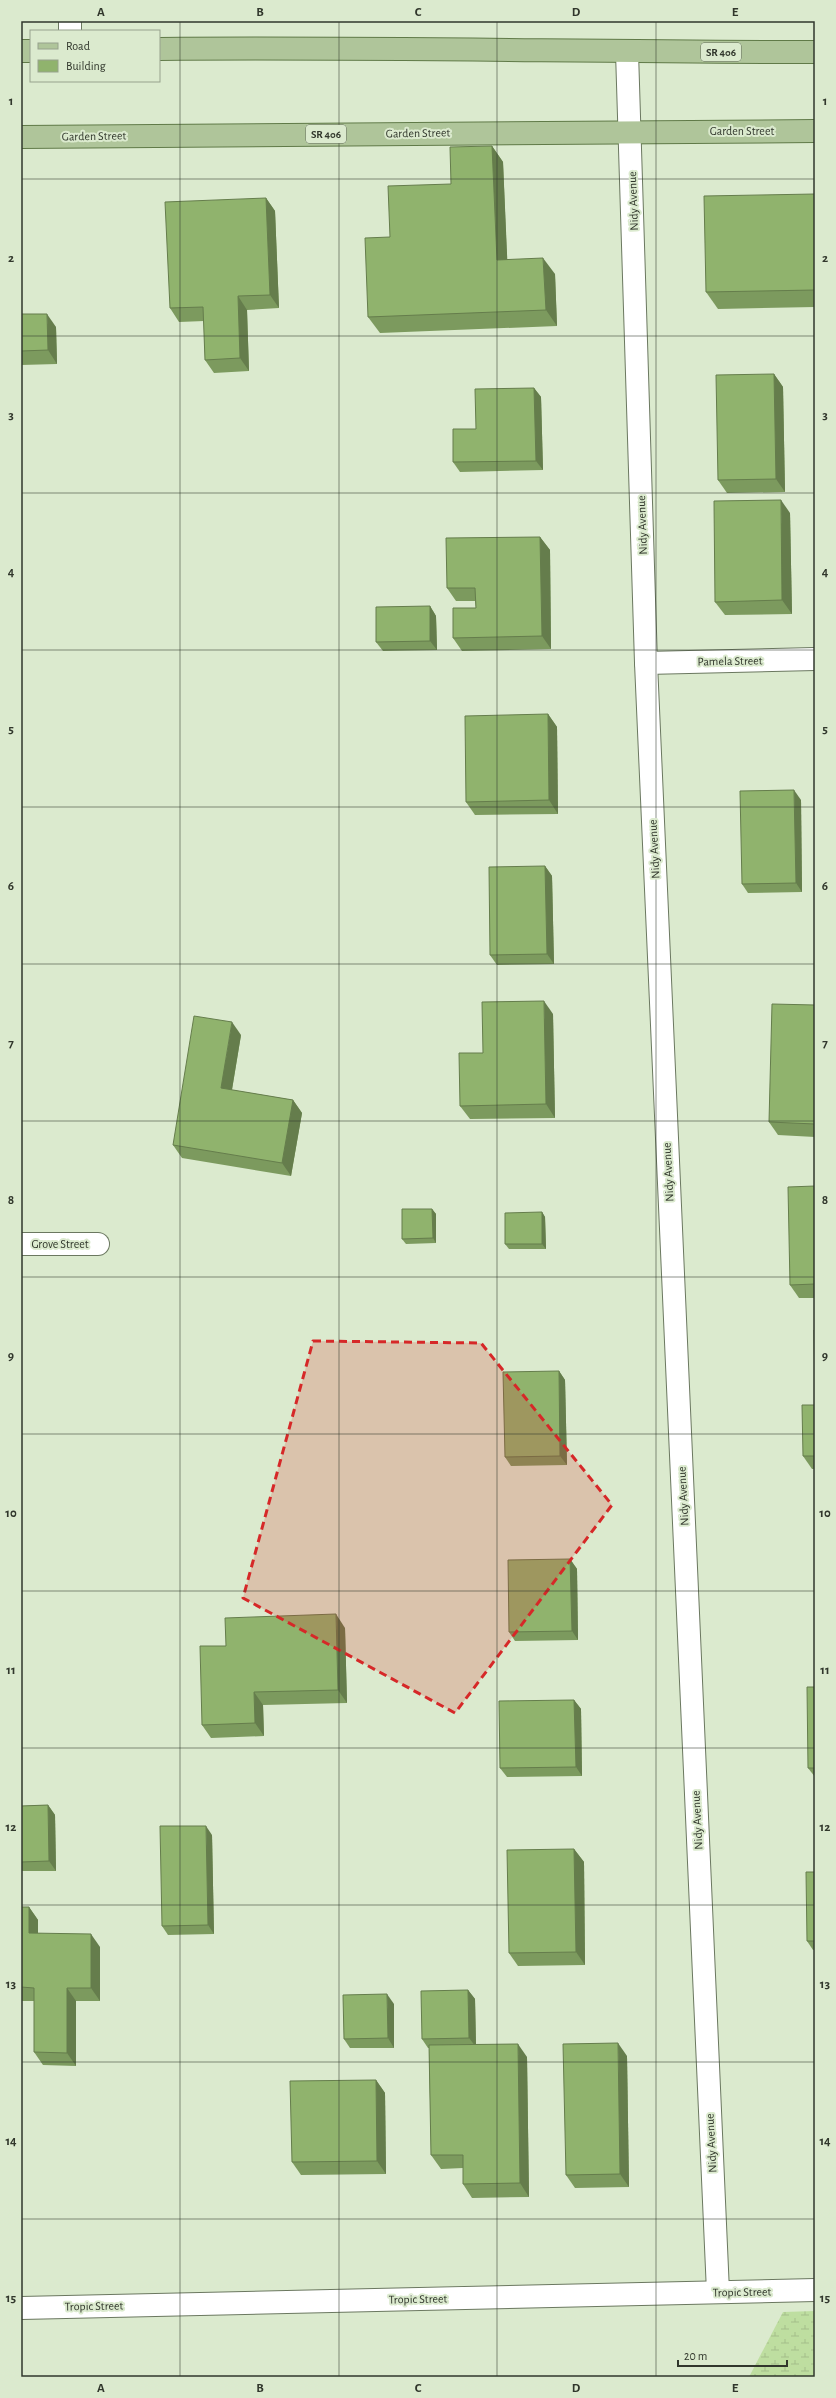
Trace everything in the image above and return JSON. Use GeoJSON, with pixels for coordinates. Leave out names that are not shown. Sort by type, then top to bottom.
{"type":"FeatureCollection","features":[{"type":"Feature","properties":{"kind":"main road","name":"SR 406"},"geometry":{"type":"LineString","coordinates":[[160,49],[358,47],[626,52],[815,52]]}},
{"type":"Feature","properties":{"kind":"main road","name":"Garden Street"},"geometry":{"type":"LineString","coordinates":[[21,137],[630,130],[815,131]]}},
{"type":"Feature","properties":{"kind":"street","name":"Nidy Avenue"},"geometry":{"type":"LineString","coordinates":[[626,52],[630,130],[646,663],[718,2292]]}},
{"type":"Feature","properties":{"kind":"street","name":"Pamela Street"},"geometry":{"type":"LineString","coordinates":[[646,663],[815,659]]}},
{"type":"Feature","properties":{"kind":"street","name":"Grove Street"},"geometry":{"type":"LineString","coordinates":[[21,1244],[98,1244]]}},
{"type":"Feature","properties":{"kind":"street","name":"Tropic Street"},"geometry":{"type":"LineString","coordinates":[[21,2308],[815,2290]]}},
{"type":"Feature","properties":{"kind":"highlighted area"},"geometry":{"type":"Polygon","coordinates":[[[313,1341],[481,1343],[612,1505],[455,1713],[243,1598],[313,1341]]]}},
{"type":"Feature","properties":{"kind":"green space"},"geometry":{"type":"Polygon","coordinates":[[[815,2311],[815,2377],[749,2377],[783,2312],[815,2311]]]}},
{"type":"Feature","properties":{"kind":"building"},"geometry":{"type":"Polygon","coordinates":[[[492,146],[497,260],[543,258],[546,310],[368,317],[365,238],[390,237],[388,186],[451,184],[450,147],[492,146]]]}},
{"type":"Feature","properties":{"kind":"building"},"geometry":{"type":"Polygon","coordinates":[[[815,194],[815,290],[706,292],[704,196],[815,194]]]}},
{"type":"Feature","properties":{"kind":"building"},"geometry":{"type":"Polygon","coordinates":[[[266,198],[270,295],[238,296],[240,358],[205,360],[203,307],[170,308],[165,202],[266,198]]]}},
{"type":"Feature","properties":{"kind":"building"},"geometry":{"type":"Polygon","coordinates":[[[21,314],[47,314],[48,350],[21,351],[21,314]]]}},
{"type":"Feature","properties":{"kind":"building"},"geometry":{"type":"Polygon","coordinates":[[[774,374],[776,479],[718,480],[716,375],[774,374]]]}},
{"type":"Feature","properties":{"kind":"building"},"geometry":{"type":"Polygon","coordinates":[[[534,388],[536,461],[453,462],[453,429],[476,429],[475,389],[534,388]]]}},
{"type":"Feature","properties":{"kind":"building"},"geometry":{"type":"Polygon","coordinates":[[[781,500],[782,600],[715,602],[714,501],[781,500]]]}},
{"type":"Feature","properties":{"kind":"building"},"geometry":{"type":"Polygon","coordinates":[[[540,537],[542,636],[453,638],[453,608],[476,608],[475,588],[447,588],[446,538],[540,537]]]}},
{"type":"Feature","properties":{"kind":"building"},"geometry":{"type":"Polygon","coordinates":[[[430,606],[430,641],[376,642],[376,607],[430,606]]]}},
{"type":"Feature","properties":{"kind":"building"},"geometry":{"type":"Polygon","coordinates":[[[548,714],[549,800],[466,802],[465,716],[548,714]]]}},
{"type":"Feature","properties":{"kind":"building"},"geometry":{"type":"Polygon","coordinates":[[[794,790],[796,883],[742,884],[740,791],[794,790]]]}},
{"type":"Feature","properties":{"kind":"building"},"geometry":{"type":"Polygon","coordinates":[[[545,866],[547,954],[490,955],[489,867],[545,866]]]}},
{"type":"Feature","properties":{"kind":"building"},"geometry":{"type":"Polygon","coordinates":[[[544,1001],[546,1104],[460,1106],[459,1053],[483,1053],[482,1002],[544,1001]]]}},
{"type":"Feature","properties":{"kind":"building"},"geometry":{"type":"Polygon","coordinates":[[[772,1004],[815,1005],[815,1124],[769,1122],[772,1004]]]}},
{"type":"Feature","properties":{"kind":"building"},"geometry":{"type":"Polygon","coordinates":[[[194,1016],[232,1022],[221,1088],[293,1100],[282,1163],[173,1145],[194,1016]]]}},
{"type":"Feature","properties":{"kind":"building"},"geometry":{"type":"Polygon","coordinates":[[[815,1186],[815,1284],[790,1285],[788,1187],[815,1186]]]}},
{"type":"Feature","properties":{"kind":"building"},"geometry":{"type":"Polygon","coordinates":[[[402,1209],[432,1209],[433,1238],[402,1239],[402,1209]]]}},
{"type":"Feature","properties":{"kind":"building"},"geometry":{"type":"Polygon","coordinates":[[[542,1212],[542,1244],[505,1244],[505,1213],[542,1212]]]}},
{"type":"Feature","properties":{"kind":"building"},"geometry":{"type":"Polygon","coordinates":[[[814,1330],[815,1330],[815,1399],[814,1330]]]}},
{"type":"Feature","properties":{"kind":"building"},"geometry":{"type":"Polygon","coordinates":[[[559,1371],[560,1456],[505,1457],[503,1372],[559,1371]]]}},
{"type":"Feature","properties":{"kind":"building"},"geometry":{"type":"Polygon","coordinates":[[[802,1405],[815,1405],[815,1456],[803,1456],[802,1405]]]}},
{"type":"Feature","properties":{"kind":"building"},"geometry":{"type":"Polygon","coordinates":[[[570,1559],[572,1631],[509,1632],[508,1560],[570,1559]]]}},
{"type":"Feature","properties":{"kind":"building"},"geometry":{"type":"Polygon","coordinates":[[[336,1614],[338,1690],[254,1692],[255,1723],[202,1725],[200,1646],[226,1646],[225,1618],[336,1614]]]}},
{"type":"Feature","properties":{"kind":"building"},"geometry":{"type":"Polygon","coordinates":[[[807,1687],[815,1687],[815,1768],[808,1768],[807,1687]]]}},
{"type":"Feature","properties":{"kind":"building"},"geometry":{"type":"Polygon","coordinates":[[[574,1700],[576,1767],[500,1768],[499,1701],[574,1700]]]}},
{"type":"Feature","properties":{"kind":"building"},"geometry":{"type":"Polygon","coordinates":[[[48,1805],[49,1861],[21,1862],[21,1806],[48,1805]]]}},
{"type":"Feature","properties":{"kind":"building"},"geometry":{"type":"Polygon","coordinates":[[[160,1826],[206,1826],[208,1925],[162,1926],[160,1826]]]}},
{"type":"Feature","properties":{"kind":"building"},"geometry":{"type":"Polygon","coordinates":[[[574,1849],[576,1952],[509,1953],[507,1850],[574,1849]]]}},
{"type":"Feature","properties":{"kind":"building"},"geometry":{"type":"Polygon","coordinates":[[[806,1872],[815,1872],[815,1941],[807,1941],[806,1872]]]}},
{"type":"Feature","properties":{"kind":"building"},"geometry":{"type":"Polygon","coordinates":[[[21,1907],[29,1907],[29,1933],[91,1934],[91,1988],[67,1988],[67,2053],[34,2052],[34,1988],[21,1987],[21,1907]]]}},
{"type":"Feature","properties":{"kind":"building"},"geometry":{"type":"Polygon","coordinates":[[[468,1990],[469,2038],[422,2039],[421,1991],[468,1990]]]}},
{"type":"Feature","properties":{"kind":"building"},"geometry":{"type":"Polygon","coordinates":[[[387,1994],[388,2038],[344,2039],[343,1995],[387,1994]]]}},
{"type":"Feature","properties":{"kind":"building"},"geometry":{"type":"Polygon","coordinates":[[[618,2043],[620,2174],[566,2175],[563,2044],[618,2043]]]}},
{"type":"Feature","properties":{"kind":"building"},"geometry":{"type":"Polygon","coordinates":[[[518,2044],[520,2183],[463,2184],[463,2155],[431,2155],[429,2045],[518,2044]]]}},
{"type":"Feature","properties":{"kind":"building"},"geometry":{"type":"Polygon","coordinates":[[[376,2080],[377,2161],[292,2162],[290,2081],[376,2080]]]}}]}
